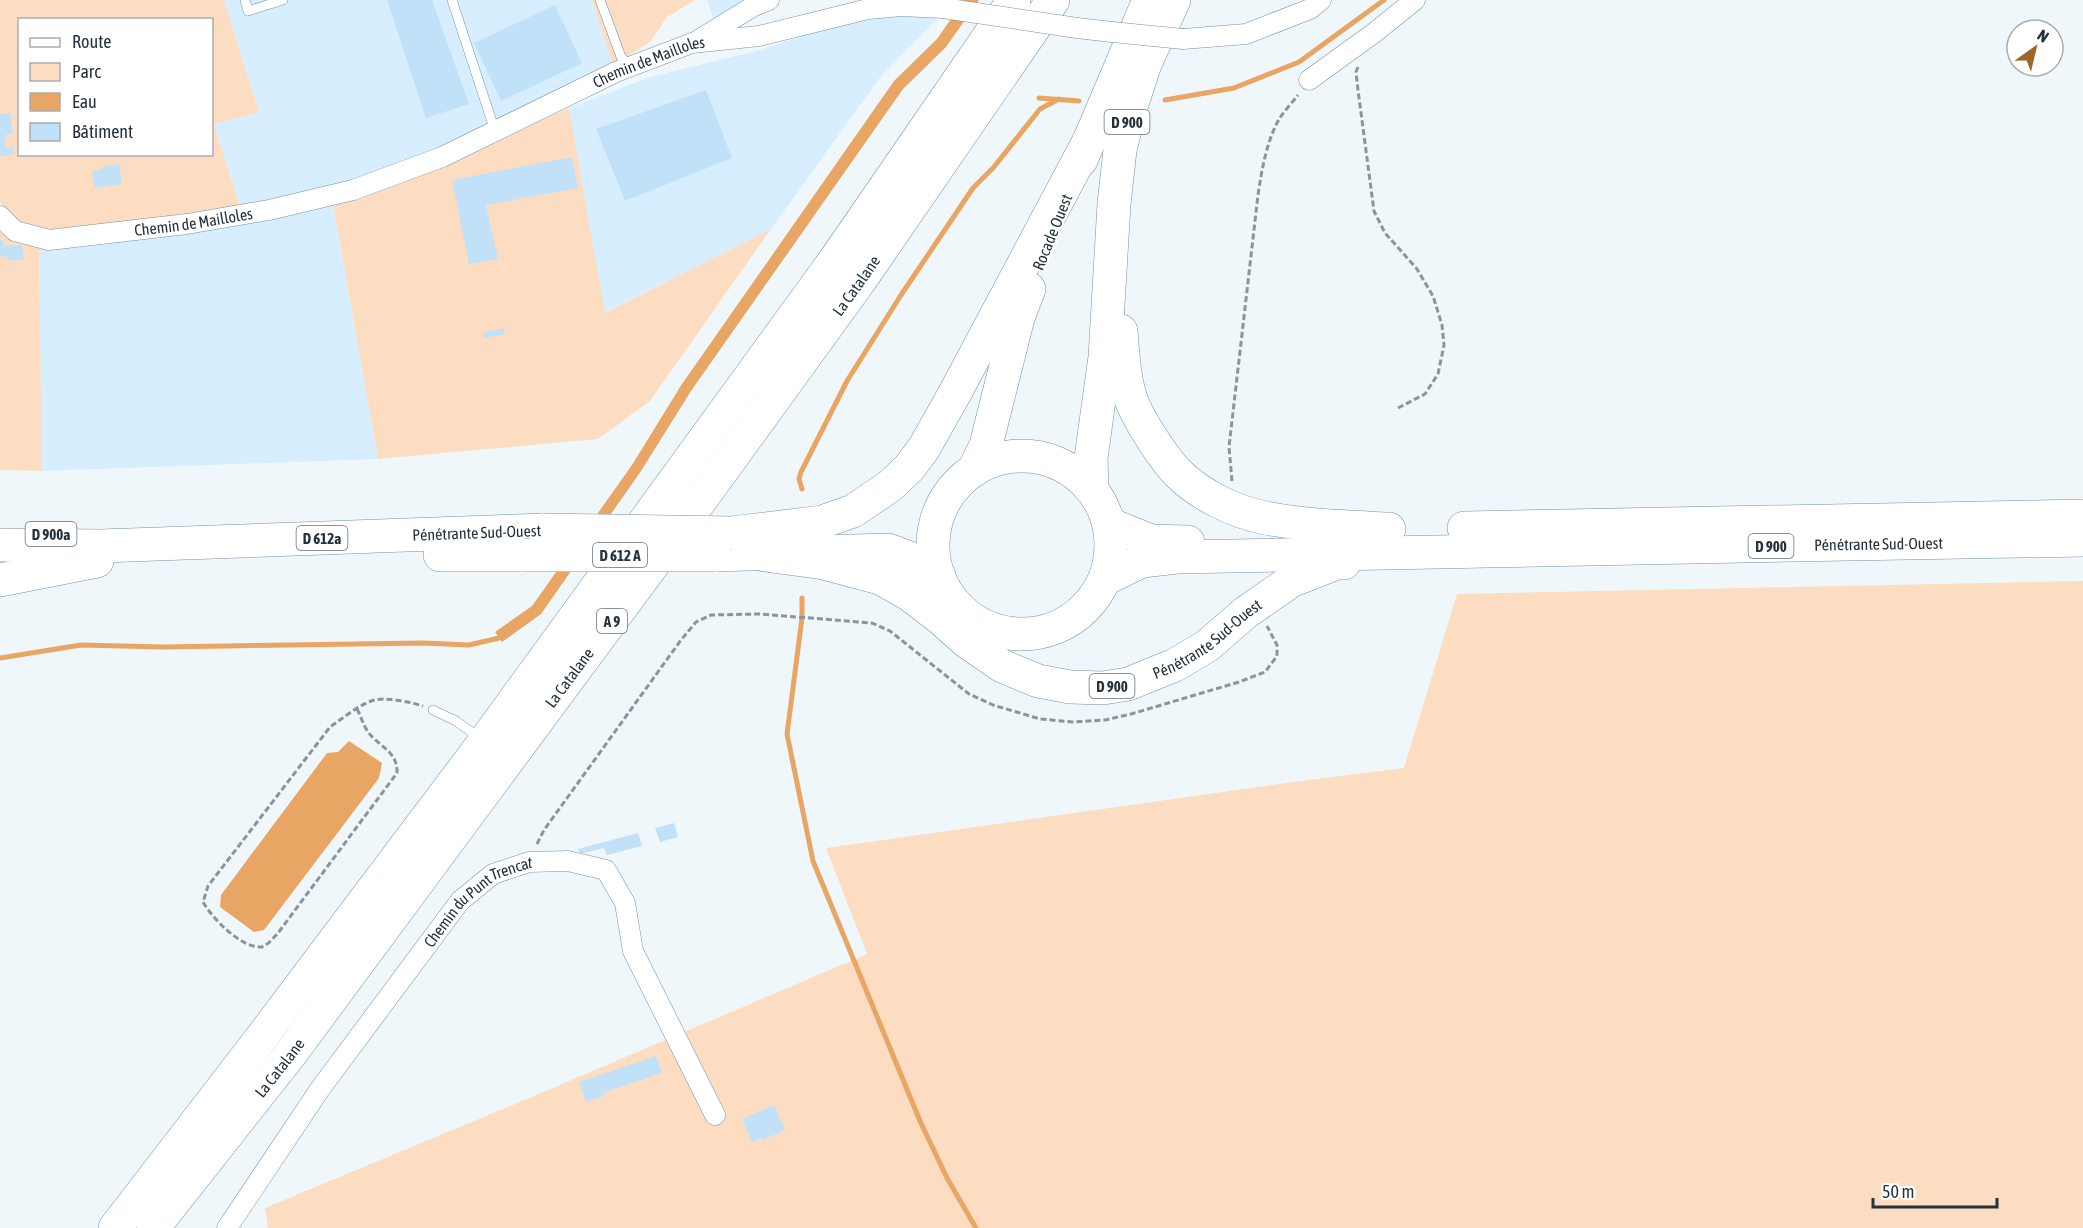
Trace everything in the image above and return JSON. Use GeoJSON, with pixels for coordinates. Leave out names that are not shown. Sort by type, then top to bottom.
{"type":"FeatureCollection","features":[{"type":"Feature","properties":{"kind":"highway","name":"La Catalane"},"geometry":{"type":"LineString","coordinates":[[115,1228],[485,741],[835,260],[1014,0]]}},
{"type":"Feature","properties":{"kind":"highway","name":"La Catalane"},"geometry":{"type":"LineString","coordinates":[[153,1228],[292,1052],[708,490],[861,279],[1053,0]]}},
{"type":"Feature","properties":{"kind":"highway","name":"Rocade Ouest"},"geometry":{"type":"LineString","coordinates":[[974,471],[986,445],[1018,318],[1149,0]]}},
{"type":"Feature","properties":{"kind":"highway","name":"Rocade Ouest"},"geometry":{"type":"LineString","coordinates":[[1092,489],[1091,458],[1105,357],[1114,204],[1120,150],[1145,64],[1174,0]]}},
{"type":"Feature","properties":{"kind":"highway"},"geometry":{"type":"LineString","coordinates":[[723,544],[822,522],[853,511],[890,486],[909,468],[924,448],[951,401],[1089,141]]}},
{"type":"Feature","properties":{"kind":"highway"},"geometry":{"type":"LineString","coordinates":[[1111,252],[1125,368],[1134,406],[1155,442],[1180,475],[1214,500],[1259,517],[1300,524],[1389,529]]}},
{"type":"Feature","properties":{"kind":"highway","name":"Rocade Ouest"},"geometry":{"type":"LineString","coordinates":[[1020,456],[1052,461],[1067,468],[1092,489],[1109,524],[1111,552],[1105,579],[1096,596],[1083,610],[1068,622],[1050,630],[1012,633],[993,629],[960,609],[948,594],[939,576],[934,540],[936,522],[943,505],[956,486],[988,463],[1020,456]]}},
{"type":"Feature","properties":{"kind":"highway","name":"Pénétrante Sud-Ouest"},"geometry":{"type":"LineString","coordinates":[[0,560],[544,530],[723,544],[875,538],[898,534],[920,526],[943,505]]}},
{"type":"Feature","properties":{"kind":"highway"},"geometry":{"type":"LineString","coordinates":[[1109,524],[1151,541],[1210,542],[1389,529],[2083,516]]}},
{"type":"Feature","properties":{"kind":"highway","name":"D 900a"},"geometry":{"type":"LineString","coordinates":[[0,531],[56,534],[99,554]]}},
{"type":"Feature","properties":{"kind":"highway","name":"Pénétrante Sud-Ouest"},"geometry":{"type":"LineString","coordinates":[[1105,579],[1142,561],[1178,557],[2083,540]]}},
{"type":"Feature","properties":{"kind":"highway","name":"Pénétrante Sud-Ouest"},"geometry":{"type":"LineString","coordinates":[[0,544],[99,554],[524,555]]}},
{"type":"Feature","properties":{"kind":"highway","name":"Pénétrante Sud-Ouest"},"geometry":{"type":"LineString","coordinates":[[723,544],[765,555],[824,562],[880,578],[910,595],[967,642],[1002,666],[1038,681],[1070,687],[1103,688],[1128,684],[1175,665],[1207,646],[1245,613],[1291,581],[1310,573],[1337,564],[1459,550]]}},
{"type":"Feature","properties":{"kind":"highway","name":"D 612 A"},"geometry":{"type":"LineString","coordinates":[[524,555],[723,544]]}},
{"type":"Feature","properties":{"kind":"highway","name":"Pénétrante Sud-Ouest"},"geometry":{"type":"LineString","coordinates":[[765,555],[888,550],[907,557],[939,576]]}},
{"type":"Feature","properties":{"kind":"highway"},"geometry":{"type":"LineString","coordinates":[[0,580],[99,554]]}},
{"type":"Feature","properties":{"kind":"street"},"geometry":{"type":"LineString","coordinates":[[692,44],[752,7],[768,0]]}},
{"type":"Feature","properties":{"kind":"street","name":"Chemin de Mailloles"},"geometry":{"type":"LineString","coordinates":[[0,216],[15,231],[49,240],[187,224],[269,210],[353,190],[442,157],[631,66],[692,44],[759,36],[868,9],[901,6],[943,8],[1077,28],[1183,39],[1246,34],[1310,9],[1321,0]]}},
{"type":"Feature","properties":{"kind":"street"},"geometry":{"type":"LineString","coordinates":[[1309,80],[1415,0]]}},
{"type":"Feature","properties":{"kind":"street","name":"Chemin du Punt Trencat"},"geometry":{"type":"LineString","coordinates":[[227,1228],[320,1089],[460,901],[493,874],[529,862],[568,861],[606,870],[626,903],[633,951],[715,1115]]}},
{"type":"Feature","properties":{"kind":"lane"},"geometry":{"type":"LineString","coordinates":[[245,0],[248,11],[283,0]]}},
{"type":"Feature","properties":{"kind":"lane"},"geometry":{"type":"LineString","coordinates":[[452,0],[495,131]]}},
{"type":"Feature","properties":{"kind":"lane"},"geometry":{"type":"LineString","coordinates":[[600,0],[621,57],[631,66]]}},
{"type":"Feature","properties":{"kind":"lane"},"geometry":{"type":"LineString","coordinates":[[433,710],[456,721],[485,741]]}},
{"type":"Feature","properties":{"kind":"path"},"geometry":{"type":"LineString","coordinates":[[1374,33],[1362,53],[1356,72],[1374,211],[1385,233],[1417,269],[1433,296],[1442,325],[1444,345],[1438,374],[1425,394],[1398,408]]}},
{"type":"Feature","properties":{"kind":"path"},"geometry":{"type":"LineString","coordinates":[[1233,492],[1229,447],[1263,162],[1279,119],[1309,80]]}},
{"type":"Feature","properties":{"kind":"path"},"geometry":{"type":"LineString","coordinates":[[529,862],[543,830],[681,640],[696,622],[711,615],[760,614],[872,623],[890,631],[969,694],[993,705],[1040,719],[1073,722],[1105,720],[1142,711],[1265,672],[1277,656],[1277,645],[1263,618]]}},
{"type":"Feature","properties":{"kind":"path"},"geometry":{"type":"LineString","coordinates":[[357,709],[368,732],[393,754],[398,765],[397,773],[266,946],[260,948],[239,939],[211,917],[202,902],[208,886],[330,727],[357,709],[373,700],[407,701],[433,710]]}},
{"type":"Feature","properties":{"kind":"shaded area"},"geometry":{"type":"Polygon","coordinates":[[[224,0],[592,0],[613,65],[439,150],[330,188],[378,459],[42,471],[39,247],[241,208],[214,123],[259,112],[224,0]]]}},
{"type":"Feature","properties":{"kind":"shaded area"},"geometry":{"type":"Polygon","coordinates":[[[707,0],[754,0],[713,18],[707,0]]]}},
{"type":"Feature","properties":{"kind":"shaded area"},"geometry":{"type":"Polygon","coordinates":[[[903,14],[939,17],[881,76],[771,229],[604,313],[569,108],[650,77],[760,50],[840,23],[903,14]]]}},
{"type":"Feature","properties":{"kind":"green space"},"geometry":{"type":"Polygon","coordinates":[[[0,0],[224,0],[259,112],[214,124],[241,209],[50,233],[15,220],[0,202],[0,0]]]}},
{"type":"Feature","properties":{"kind":"green space"},"geometry":{"type":"Polygon","coordinates":[[[592,0],[695,0],[667,17],[650,42],[613,65],[592,0]]]}},
{"type":"Feature","properties":{"kind":"green space"},"geometry":{"type":"Polygon","coordinates":[[[569,108],[605,313],[771,229],[650,401],[598,439],[378,459],[333,204],[452,160],[569,108]]]}},
{"type":"Feature","properties":{"kind":"green space"},"geometry":{"type":"Polygon","coordinates":[[[0,226],[39,247],[42,471],[0,470],[0,226]]]}},
{"type":"Feature","properties":{"kind":"green space"},"geometry":{"type":"Polygon","coordinates":[[[2083,581],[2083,1228],[268,1228],[265,1208],[867,954],[826,848],[1404,768],[1457,594],[2083,581]]]}},
{"type":"Feature","properties":{"kind":"water"},"geometry":{"type":"Polygon","coordinates":[[[964,0],[979,0],[946,47],[903,89],[691,391],[641,471],[541,614],[502,642],[495,632],[532,606],[632,465],[682,384],[894,81],[937,39],[964,0]]]}},
{"type":"Feature","properties":{"kind":"water"},"geometry":{"type":"Polygon","coordinates":[[[349,741],[382,763],[379,778],[264,930],[254,932],[220,907],[221,895],[327,753],[338,752],[349,741]]]}},
{"type":"Feature","properties":{"kind":"building"},"geometry":{"type":"Polygon","coordinates":[[[387,0],[432,0],[469,104],[426,118],[387,0]]]}},
{"type":"Feature","properties":{"kind":"building"},"geometry":{"type":"Polygon","coordinates":[[[555,5],[582,63],[501,101],[474,43],[555,5]]]}},
{"type":"Feature","properties":{"kind":"building"},"geometry":{"type":"Polygon","coordinates":[[[706,90],[732,158],[625,201],[596,129],[706,90]]]}},
{"type":"Feature","properties":{"kind":"building"},"geometry":{"type":"Polygon","coordinates":[[[10,113],[13,134],[5,135],[6,148],[13,147],[14,154],[0,156],[0,114],[10,113]]]}},
{"type":"Feature","properties":{"kind":"building"},"geometry":{"type":"Polygon","coordinates":[[[572,157],[578,188],[486,205],[498,259],[469,264],[452,180],[572,157]]]}},
{"type":"Feature","properties":{"kind":"building"},"geometry":{"type":"Polygon","coordinates":[[[119,164],[122,184],[95,188],[92,171],[119,164]]]}},
{"type":"Feature","properties":{"kind":"building"},"geometry":{"type":"Polygon","coordinates":[[[0,240],[4,246],[22,245],[24,259],[8,261],[7,256],[0,257],[0,240]]]}},
{"type":"Feature","properties":{"kind":"building"},"geometry":{"type":"Polygon","coordinates":[[[504,328],[505,334],[484,338],[483,332],[504,328]]]}},
{"type":"Feature","properties":{"kind":"building"},"geometry":{"type":"Polygon","coordinates":[[[674,823],[678,837],[660,842],[655,828],[674,823]]]}},
{"type":"Feature","properties":{"kind":"building"},"geometry":{"type":"Polygon","coordinates":[[[638,833],[642,846],[607,855],[604,848],[580,854],[578,849],[638,833]]]}},
{"type":"Feature","properties":{"kind":"building"},"geometry":{"type":"Polygon","coordinates":[[[656,1056],[662,1073],[603,1093],[604,1096],[586,1102],[579,1082],[656,1056]]]}},
{"type":"Feature","properties":{"kind":"building"},"geometry":{"type":"Polygon","coordinates":[[[774,1105],[785,1130],[763,1140],[762,1138],[752,1142],[742,1119],[774,1105]]]}},
{"type":"Feature","properties":{"kind":"waterway"},"geometry":{"type":"LineString","coordinates":[[1165,100],[1234,88],[1299,62],[1384,0]]}},
{"type":"Feature","properties":{"kind":"waterway"},"geometry":{"type":"LineString","coordinates":[[1039,98],[1079,101]]}},
{"type":"Feature","properties":{"kind":"waterway"},"geometry":{"type":"LineString","coordinates":[[802,489],[799,479],[801,472],[847,381],[901,295],[973,188],[993,168],[1040,109],[1059,99]]}},
{"type":"Feature","properties":{"kind":"waterway"},"geometry":{"type":"LineString","coordinates":[[802,598],[802,618],[787,734],[813,861],[920,1121],[947,1178],[976,1228]]}},
{"type":"Feature","properties":{"kind":"waterway"},"geometry":{"type":"LineString","coordinates":[[0,658],[81,645],[163,647],[424,643],[469,645],[503,635]]}}]}
